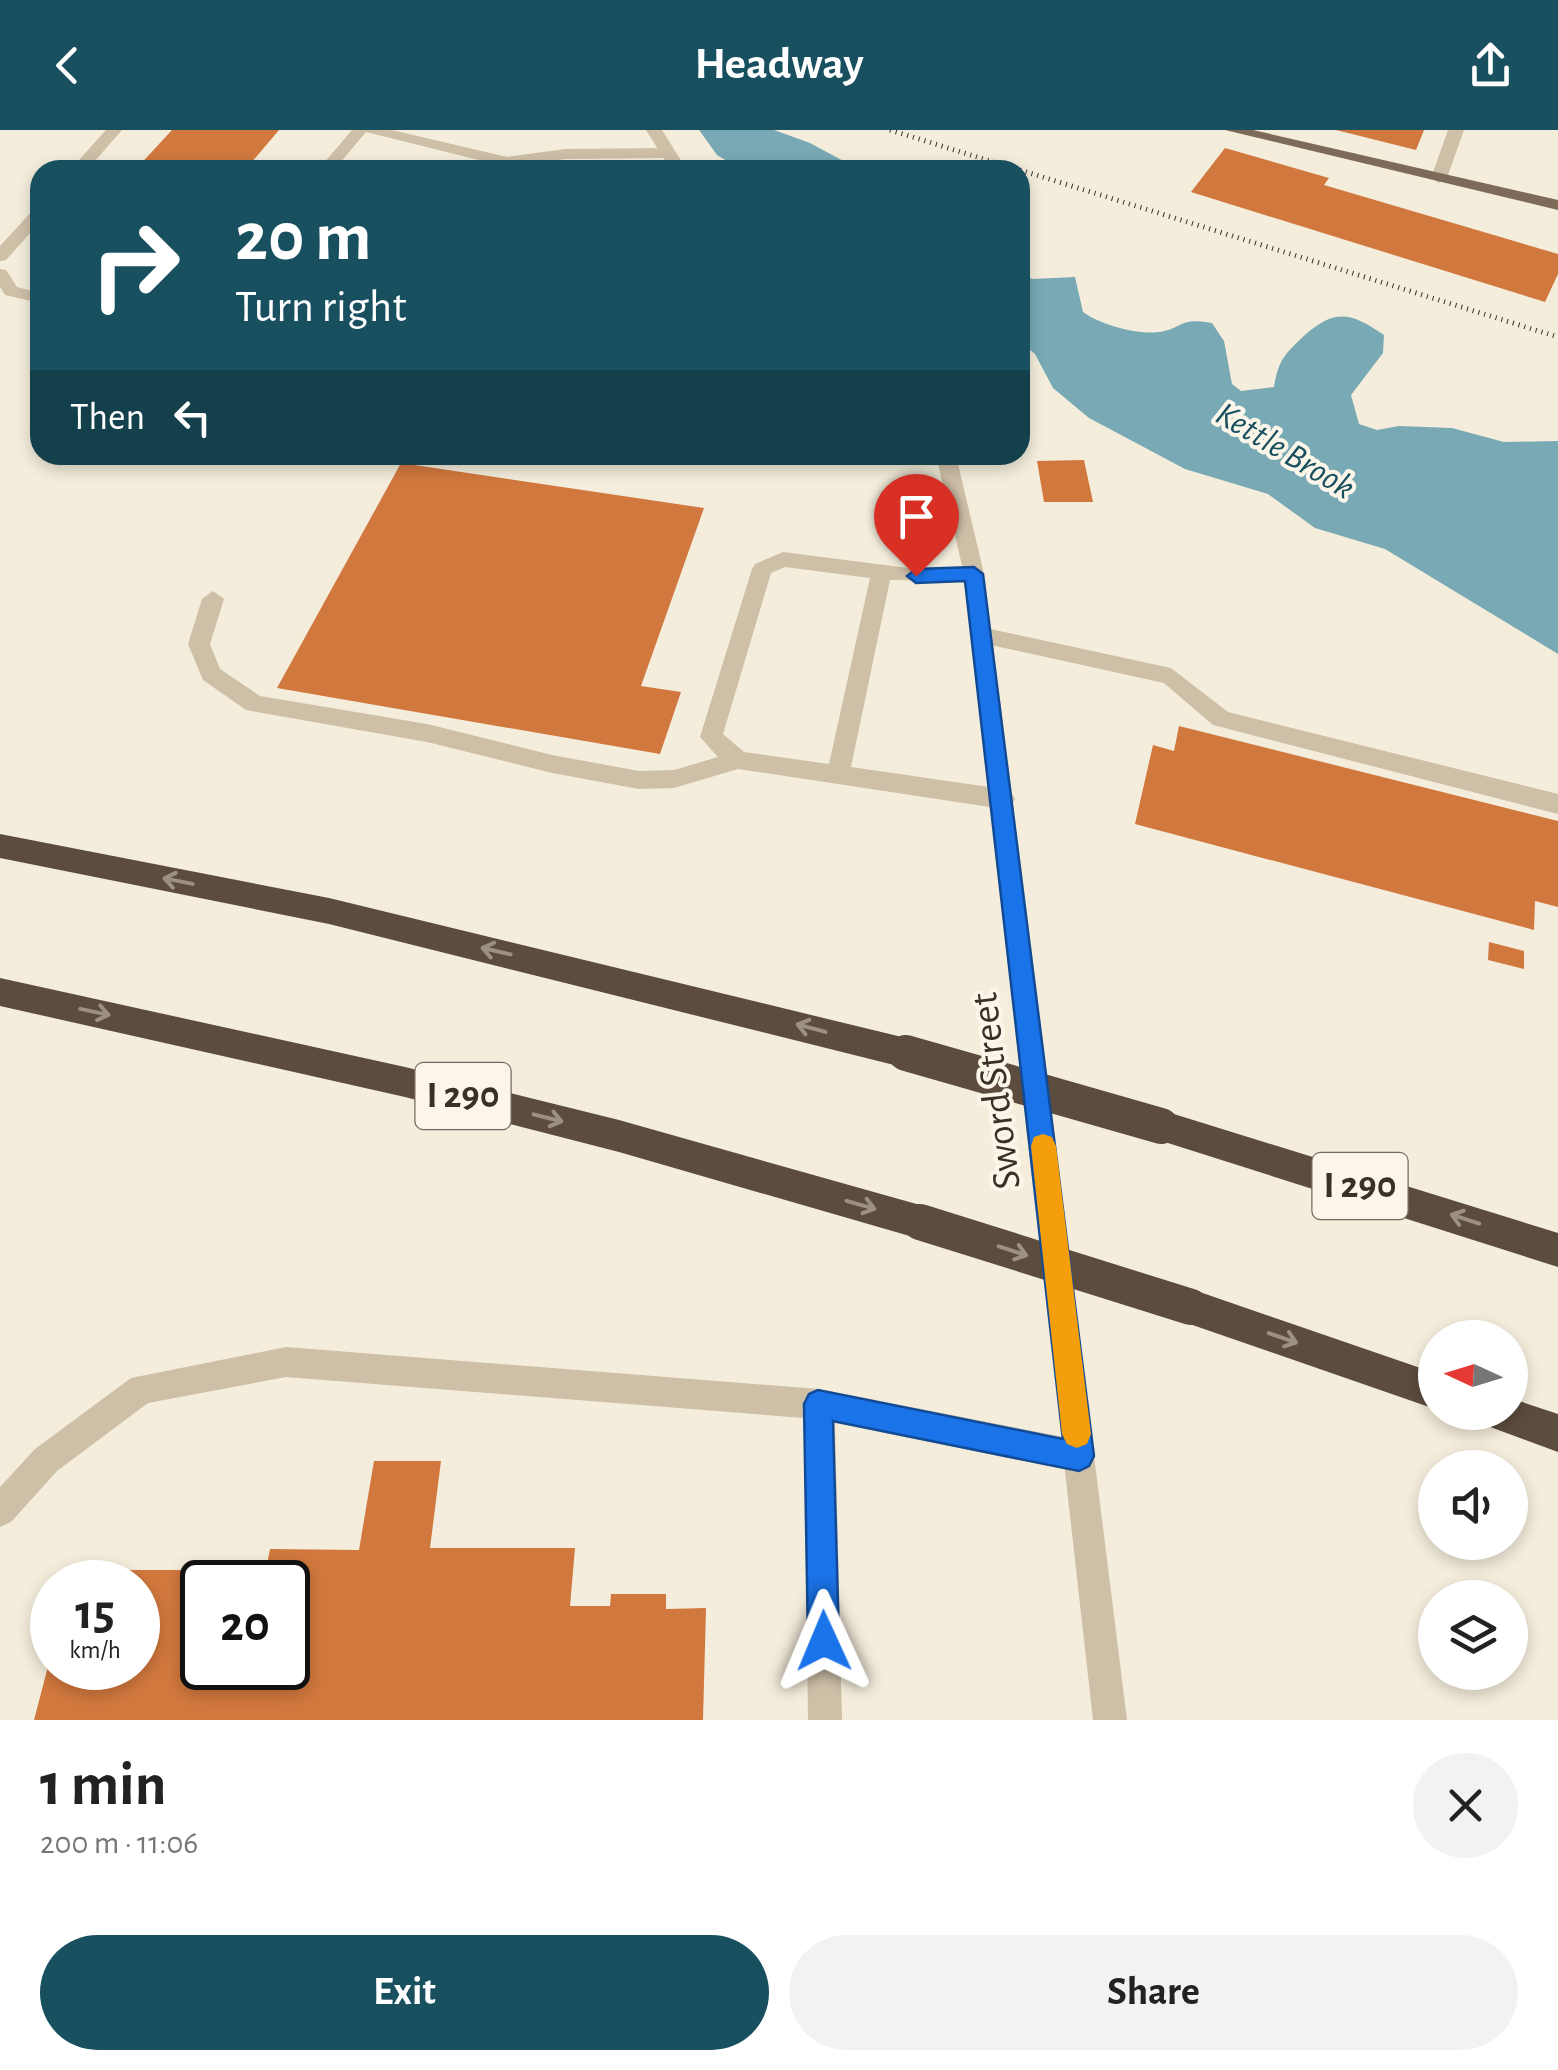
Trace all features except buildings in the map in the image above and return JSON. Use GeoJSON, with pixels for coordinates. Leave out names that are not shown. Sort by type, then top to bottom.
{"type":"FeatureCollection","features":[{"type":"Feature","properties":{"kind":"highway","name":"I 290"},"geometry":{"type":"LineString","coordinates":[[0,846],[329,911],[906,1053],[1161,1126],[1558,1250]]}},
{"type":"Feature","properties":{"kind":"highway","name":"I 290"},"geometry":{"type":"LineString","coordinates":[[0,992],[405,1082],[656,1146],[920,1222],[1190,1307],[1418,1385]]}},
{"type":"Feature","properties":{"kind":"highway"},"geometry":{"type":"LineString","coordinates":[[1528,1423],[1558,1434]]}},
{"type":"Feature","properties":{"kind":"main road"},"geometry":{"type":"LineString","coordinates":[[1233,130],[1558,205]]}},
{"type":"Feature","properties":{"kind":"street"},"geometry":{"type":"LineString","coordinates":[[87,160],[114,130]]}},
{"type":"Feature","properties":{"kind":"street"},"geometry":{"type":"LineString","coordinates":[[334,160],[360,130]]}},
{"type":"Feature","properties":{"kind":"street"},"geometry":{"type":"LineString","coordinates":[[372,130],[483,160]]}},
{"type":"Feature","properties":{"kind":"street"},"geometry":{"type":"LineString","coordinates":[[654,130],[671,160]]}},
{"type":"Feature","properties":{"kind":"street"},"geometry":{"type":"LineString","coordinates":[[1438,178],[1456,130]]}},
{"type":"Feature","properties":{"kind":"street"},"geometry":{"type":"LineString","coordinates":[[535,160],[565,154],[666,153]]}},
{"type":"Feature","properties":{"kind":"street"},"geometry":{"type":"LineString","coordinates":[[0,256],[30,223]]}},
{"type":"Feature","properties":{"kind":"street"},"geometry":{"type":"LineString","coordinates":[[0,274],[11,291],[30,296]]}},
{"type":"Feature","properties":{"kind":"street","name":"Sword Street"},"geometry":{"type":"LineString","coordinates":[[948,465],[974,574],[982,635],[1110,1720]]}},
{"type":"Feature","properties":{"kind":"street"},"geometry":{"type":"LineString","coordinates":[[738,760],[711,737],[762,570],[782,559],[916,576],[974,574]]}},
{"type":"Feature","properties":{"kind":"street"},"geometry":{"type":"LineString","coordinates":[[838,775],[882,572]]}},
{"type":"Feature","properties":{"kind":"street"},"geometry":{"type":"LineString","coordinates":[[213,600],[199,644],[211,674],[254,704],[427,733],[639,780],[674,779],[738,760],[1003,799]]}},
{"type":"Feature","properties":{"kind":"street"},"geometry":{"type":"LineString","coordinates":[[982,635],[1170,676],[1221,719],[1558,804]]}},
{"type":"Feature","properties":{"kind":"street"},"geometry":{"type":"LineString","coordinates":[[0,1510],[46,1460],[142,1389],[286,1362],[818,1404],[1079,1456]]}},
{"type":"Feature","properties":{"kind":"street"},"geometry":{"type":"LineString","coordinates":[[818,1404],[825,1720]]}},
{"type":"Feature","properties":{"kind":"water"},"geometry":{"type":"Polygon","coordinates":[[[699,130],[774,130],[841,160],[725,160],[699,130]]]}},
{"type":"Feature","properties":{"kind":"water","name":"Kettle Brook"},"geometry":{"type":"Polygon","coordinates":[[[1075,277],[1083,312],[1120,328],[1150,333],[1193,321],[1212,323],[1224,341],[1232,384],[1241,391],[1274,387],[1284,357],[1326,320],[1344,317],[1363,322],[1384,335],[1383,353],[1351,395],[1359,424],[1377,430],[1399,426],[1452,428],[1504,442],[1558,441],[1558,654],[1385,549],[1315,528],[1268,494],[1185,469],[1089,418],[1053,388],[1030,350],[1030,278],[1075,277]]]}},
{"type":"Feature","properties":{"kind":"railway"},"geometry":{"type":"LineString","coordinates":[[890,130],[987,160]]}},
{"type":"Feature","properties":{"kind":"railway"},"geometry":{"type":"LineString","coordinates":[[1030,173],[1558,337]]}},
{"type":"Feature","properties":{"kind":"slow traffic"},"geometry":{"type":"LineString","coordinates":[[1043,1146],[1077,1434]]}},
{"type":"Feature","properties":{"kind":"route"},"geometry":{"type":"LineString","coordinates":[[824,1641],[818,1404],[1079,1456],[974,574],[916,576]]}}]}
